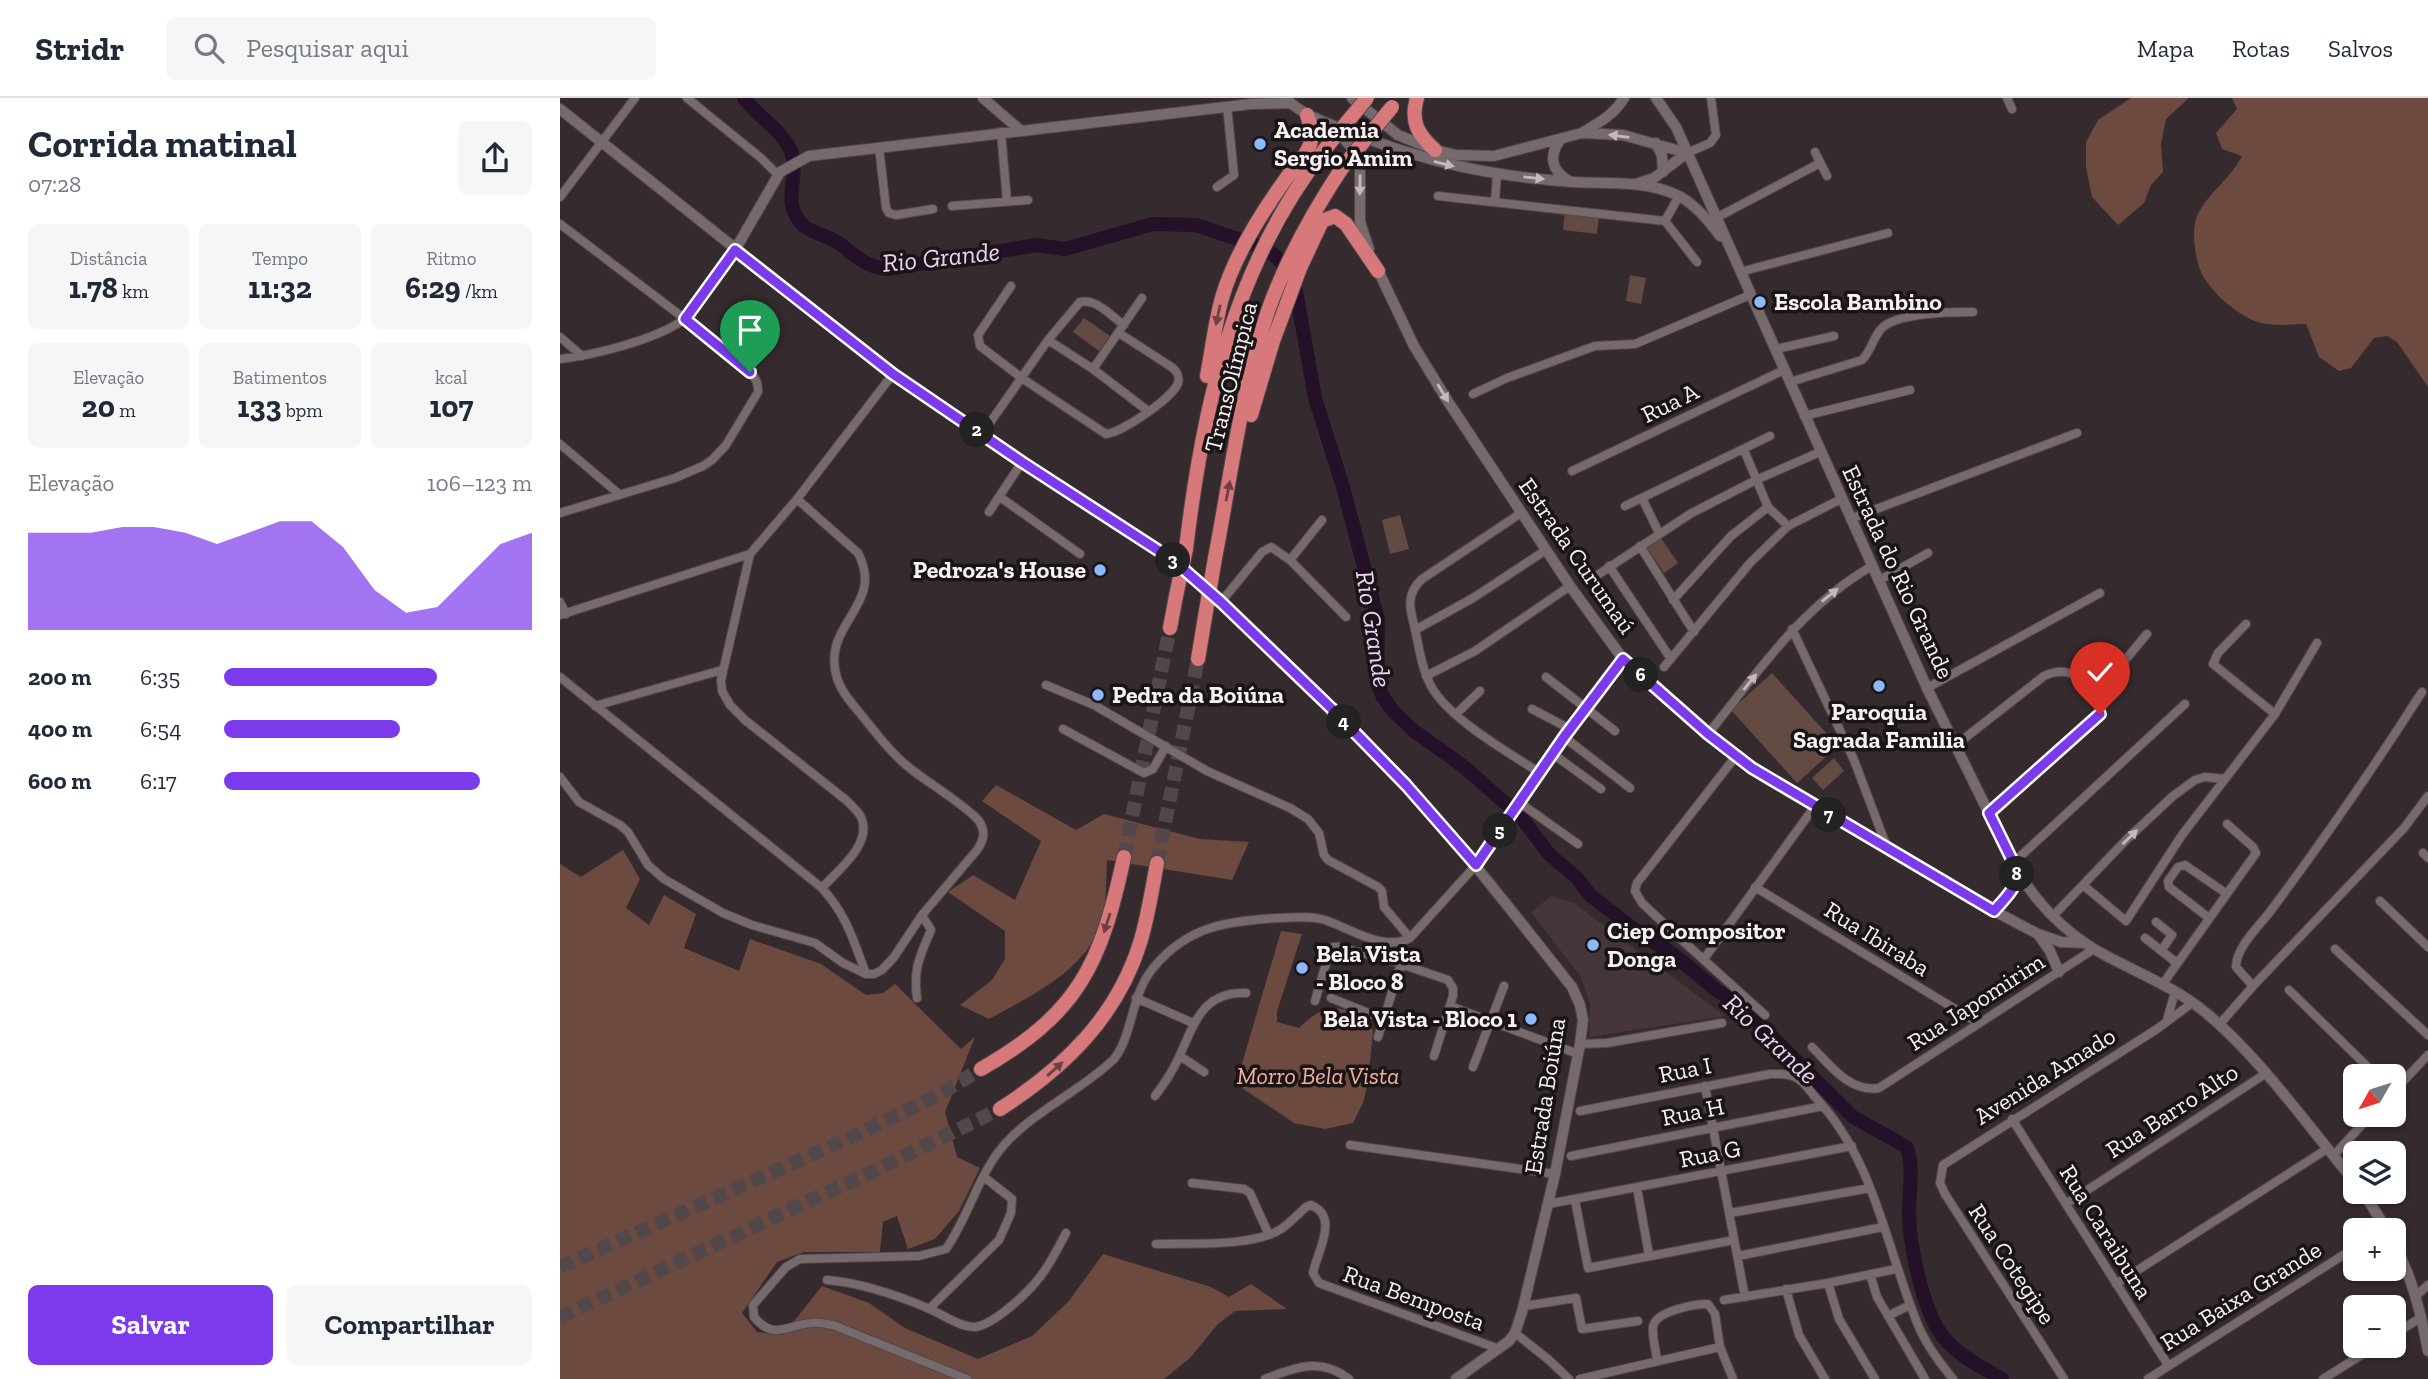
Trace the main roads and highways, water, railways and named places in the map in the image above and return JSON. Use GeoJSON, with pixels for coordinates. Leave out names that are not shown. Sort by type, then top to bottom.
{"type":"FeatureCollection","features":[{"type":"Feature","properties":{"kind":"highway","name":"TransOlímpica"},"geometry":{"type":"LineString","coordinates":[[1170,628],[1186,549],[1203,436],[1218,368],[1237,307],[1256,262],[1292,195],[1367,98]]}},
{"type":"Feature","properties":{"kind":"highway"},"geometry":{"type":"LineString","coordinates":[[1417,98],[1413,117],[1415,125],[1422,138],[1435,150]]}},
{"type":"Feature","properties":{"kind":"highway","name":"TransOlímpica"},"geometry":{"type":"LineString","coordinates":[[1198,659],[1238,429],[1258,344],[1280,282],[1321,200],[1342,168],[1396,103]]}},
{"type":"Feature","properties":{"kind":"highway"},"geometry":{"type":"LineString","coordinates":[[1190,515],[1189,494],[1217,317],[1223,295],[1261,215],[1309,149],[1312,134],[1307,115]]}},
{"type":"Feature","properties":{"kind":"highway"},"geometry":{"type":"LineString","coordinates":[[1233,462],[1244,443],[1255,395],[1300,268],[1325,219],[1335,216],[1346,224],[1378,271]]}},
{"type":"Feature","properties":{"kind":"highway"},"geometry":{"type":"LineString","coordinates":[[981,1069],[1020,1046],[1040,1029],[1065,1004],[1087,975],[1108,920],[1124,857]]}},
{"type":"Feature","properties":{"kind":"highway"},"geometry":{"type":"LineString","coordinates":[[1000,1109],[1059,1066],[1085,1041],[1110,1006],[1139,945],[1157,863]]}},
{"type":"Feature","properties":{"kind":"waterway","name":"Rio Grande"},"geometry":{"type":"LineString","coordinates":[[744,98],[782,136],[791,151],[794,164],[792,205],[800,222],[873,266],[887,269],[1037,245],[1065,249],[1153,224],[1196,225],[1261,247],[1284,265],[1296,291],[1315,398],[1343,487],[1378,620],[1377,683],[1383,697],[1414,731],[1463,766],[1521,817],[1549,854],[1578,879],[1590,895],[1744,1009],[1853,1117],[1907,1147],[1911,1171],[1909,1211],[1912,1241],[1919,1278],[1930,1313],[1937,1328],[1957,1351],[2002,1379]]}},
{"type":"Feature","properties":{"kind":"tunnel"},"geometry":{"type":"LineString","coordinates":[[1124,857],[1170,628]]}},
{"type":"Feature","properties":{"kind":"tunnel"},"geometry":{"type":"LineString","coordinates":[[1157,863],[1198,659]]}},
{"type":"Feature","properties":{"kind":"tunnel"},"geometry":{"type":"LineString","coordinates":[[560,1267],[854,1136],[938,1095],[981,1069]]}},
{"type":"Feature","properties":{"kind":"tunnel"},"geometry":{"type":"LineString","coordinates":[[560,1317],[1000,1109]]}},
{"type":"Feature","properties":{"kind":"place","name":"Academia Sergio Amim"},"geometry":{"type":"Point","coordinates":[1260,144]}},
{"type":"Feature","properties":{"kind":"place","name":"Escola Bambino"},"geometry":{"type":"Point","coordinates":[1760,302]}},
{"type":"Feature","properties":{"kind":"place","name":"Pedroza's House"},"geometry":{"type":"Point","coordinates":[1100,570]}},
{"type":"Feature","properties":{"kind":"place","name":"Paroquia Sagrada Familia"},"geometry":{"type":"Point","coordinates":[1879,686]}},
{"type":"Feature","properties":{"kind":"place","name":"Pedra da Boiúna"},"geometry":{"type":"Point","coordinates":[1098,695]}},
{"type":"Feature","properties":{"kind":"place","name":"Ciep Compositor Donga"},"geometry":{"type":"Point","coordinates":[1593,945]}},
{"type":"Feature","properties":{"kind":"place","name":"Bela Vista - Bloco 8"},"geometry":{"type":"Point","coordinates":[1302,968]}},
{"type":"Feature","properties":{"kind":"place","name":"Bela Vista - Bloco 1"},"geometry":{"type":"Point","coordinates":[1531,1019]}},
{"type":"Feature","properties":{"kind":"park label","name":"Morro Bela Vista"},"geometry":{"type":"Point","coordinates":[1318,1076]}}]}
